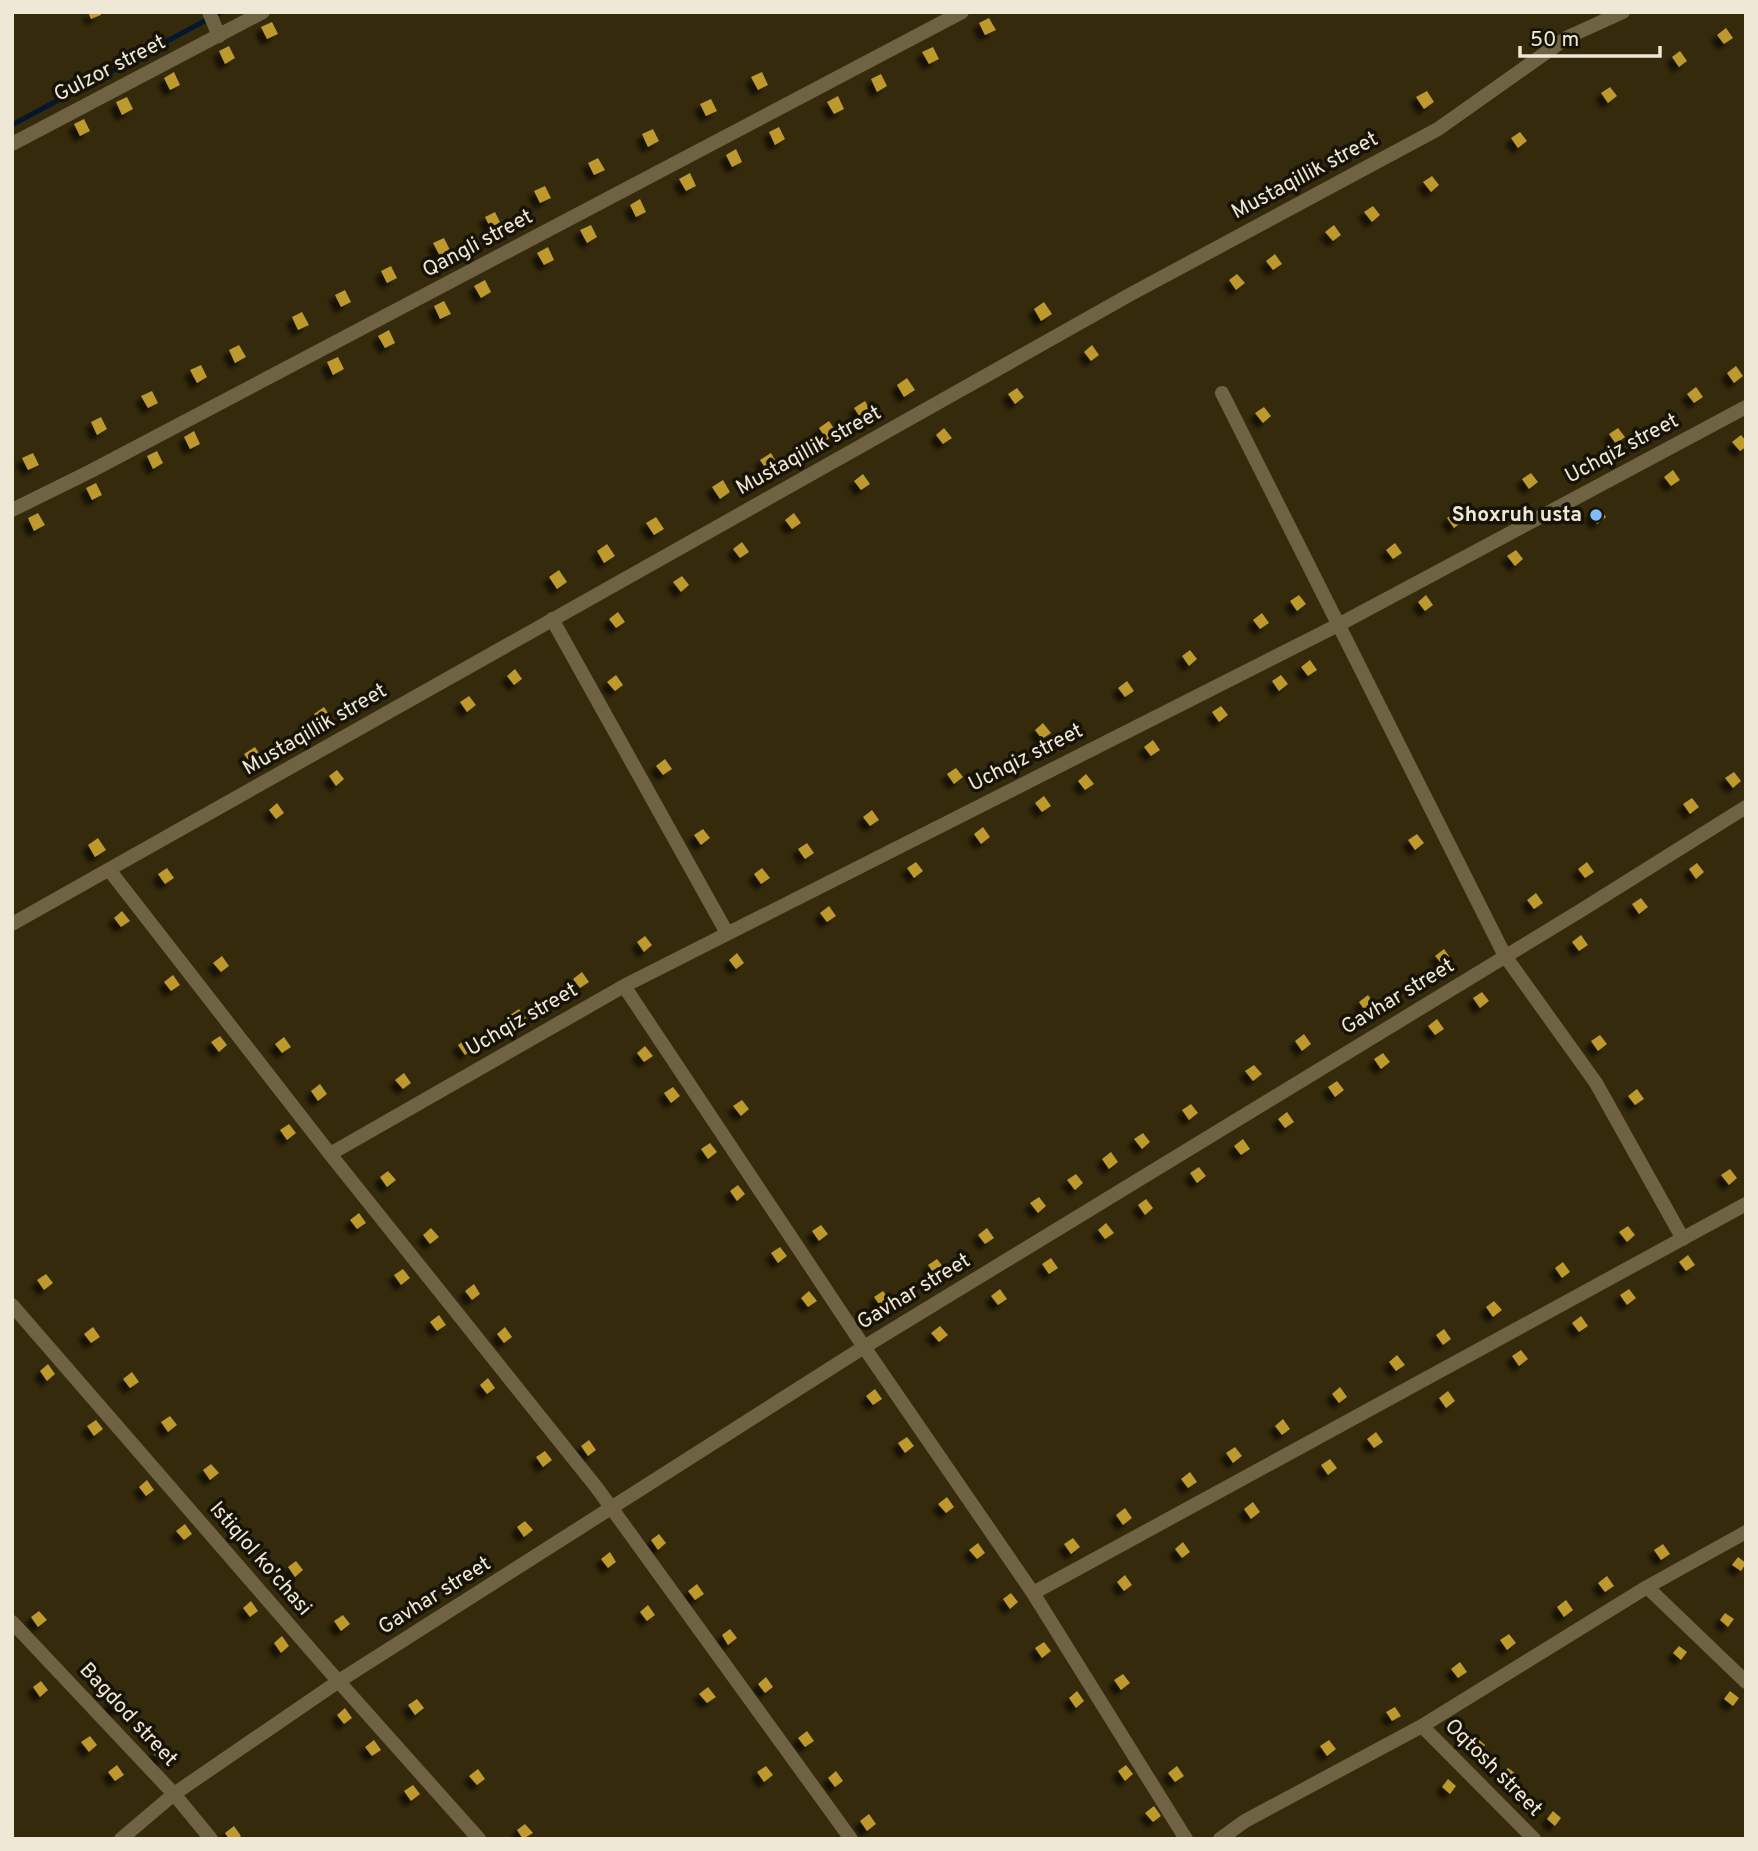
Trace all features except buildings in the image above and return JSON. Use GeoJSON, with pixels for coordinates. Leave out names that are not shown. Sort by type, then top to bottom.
{"type":"FeatureCollection","features":[{"type":"Feature","properties":{"kind":"street"},"geometry":{"type":"LineString","coordinates":[[209,12],[219,36]]}},
{"type":"Feature","properties":{"kind":"street","name":"Gulzor street"},"geometry":{"type":"LineString","coordinates":[[12,144],[263,12]]}},
{"type":"Feature","properties":{"kind":"street","name":"Qangli street"},"geometry":{"type":"LineString","coordinates":[[12,510],[91,471],[962,12]]}},
{"type":"Feature","properties":{"kind":"street","name":"Mustaqillik street"},"geometry":{"type":"LineString","coordinates":[[12,924],[1131,294],[1438,129],[1568,37],[1623,12]]}},
{"type":"Feature","properties":{"kind":"street"},"geometry":{"type":"LineString","coordinates":[[1222,393],[1505,956],[1596,1083],[1684,1239]]}},
{"type":"Feature","properties":{"kind":"street","name":"Uchqiz street"},"geometry":{"type":"LineString","coordinates":[[330,1154],[624,986],[1340,624],[1746,407]]}},
{"type":"Feature","properties":{"kind":"street"},"geometry":{"type":"LineString","coordinates":[[552,619],[727,933]]}},
{"type":"Feature","properties":{"kind":"street","name":"Gavhar street"},"geometry":{"type":"LineString","coordinates":[[121,1839],[174,1794],[339,1681],[864,1347],[1746,807]]}},
{"type":"Feature","properties":{"kind":"street"},"geometry":{"type":"LineString","coordinates":[[110,871],[330,1154],[612,1509],[851,1839]]}},
{"type":"Feature","properties":{"kind":"street"},"geometry":{"type":"LineString","coordinates":[[624,986],[864,1347],[1034,1593],[1186,1839]]}},
{"type":"Feature","properties":{"kind":"street"},"geometry":{"type":"LineString","coordinates":[[1034,1593],[1746,1204]]}},
{"type":"Feature","properties":{"kind":"street","name":"Istiqlol ko'chasi"},"geometry":{"type":"LineString","coordinates":[[12,1305],[479,1839]]}},
{"type":"Feature","properties":{"kind":"street"},"geometry":{"type":"LineString","coordinates":[[1220,1839],[1245,1821],[1422,1726],[1647,1587],[1746,1532]]}},
{"type":"Feature","properties":{"kind":"street"},"geometry":{"type":"LineString","coordinates":[[1647,1587],[1746,1682]]}},
{"type":"Feature","properties":{"kind":"street","name":"Bagdod street"},"geometry":{"type":"LineString","coordinates":[[12,1622],[174,1794],[211,1839]]}},
{"type":"Feature","properties":{"kind":"street","name":"Oqtosh street"},"geometry":{"type":"LineString","coordinates":[[1422,1726],[1534,1839]]}},
{"type":"Feature","properties":{"kind":"waterway"},"geometry":{"type":"LineString","coordinates":[[12,125],[221,12]]}},
{"type":"Feature","properties":{"kind":"place","name":"Shoxruh usta"},"geometry":{"type":"Point","coordinates":[1596,515]}}]}
